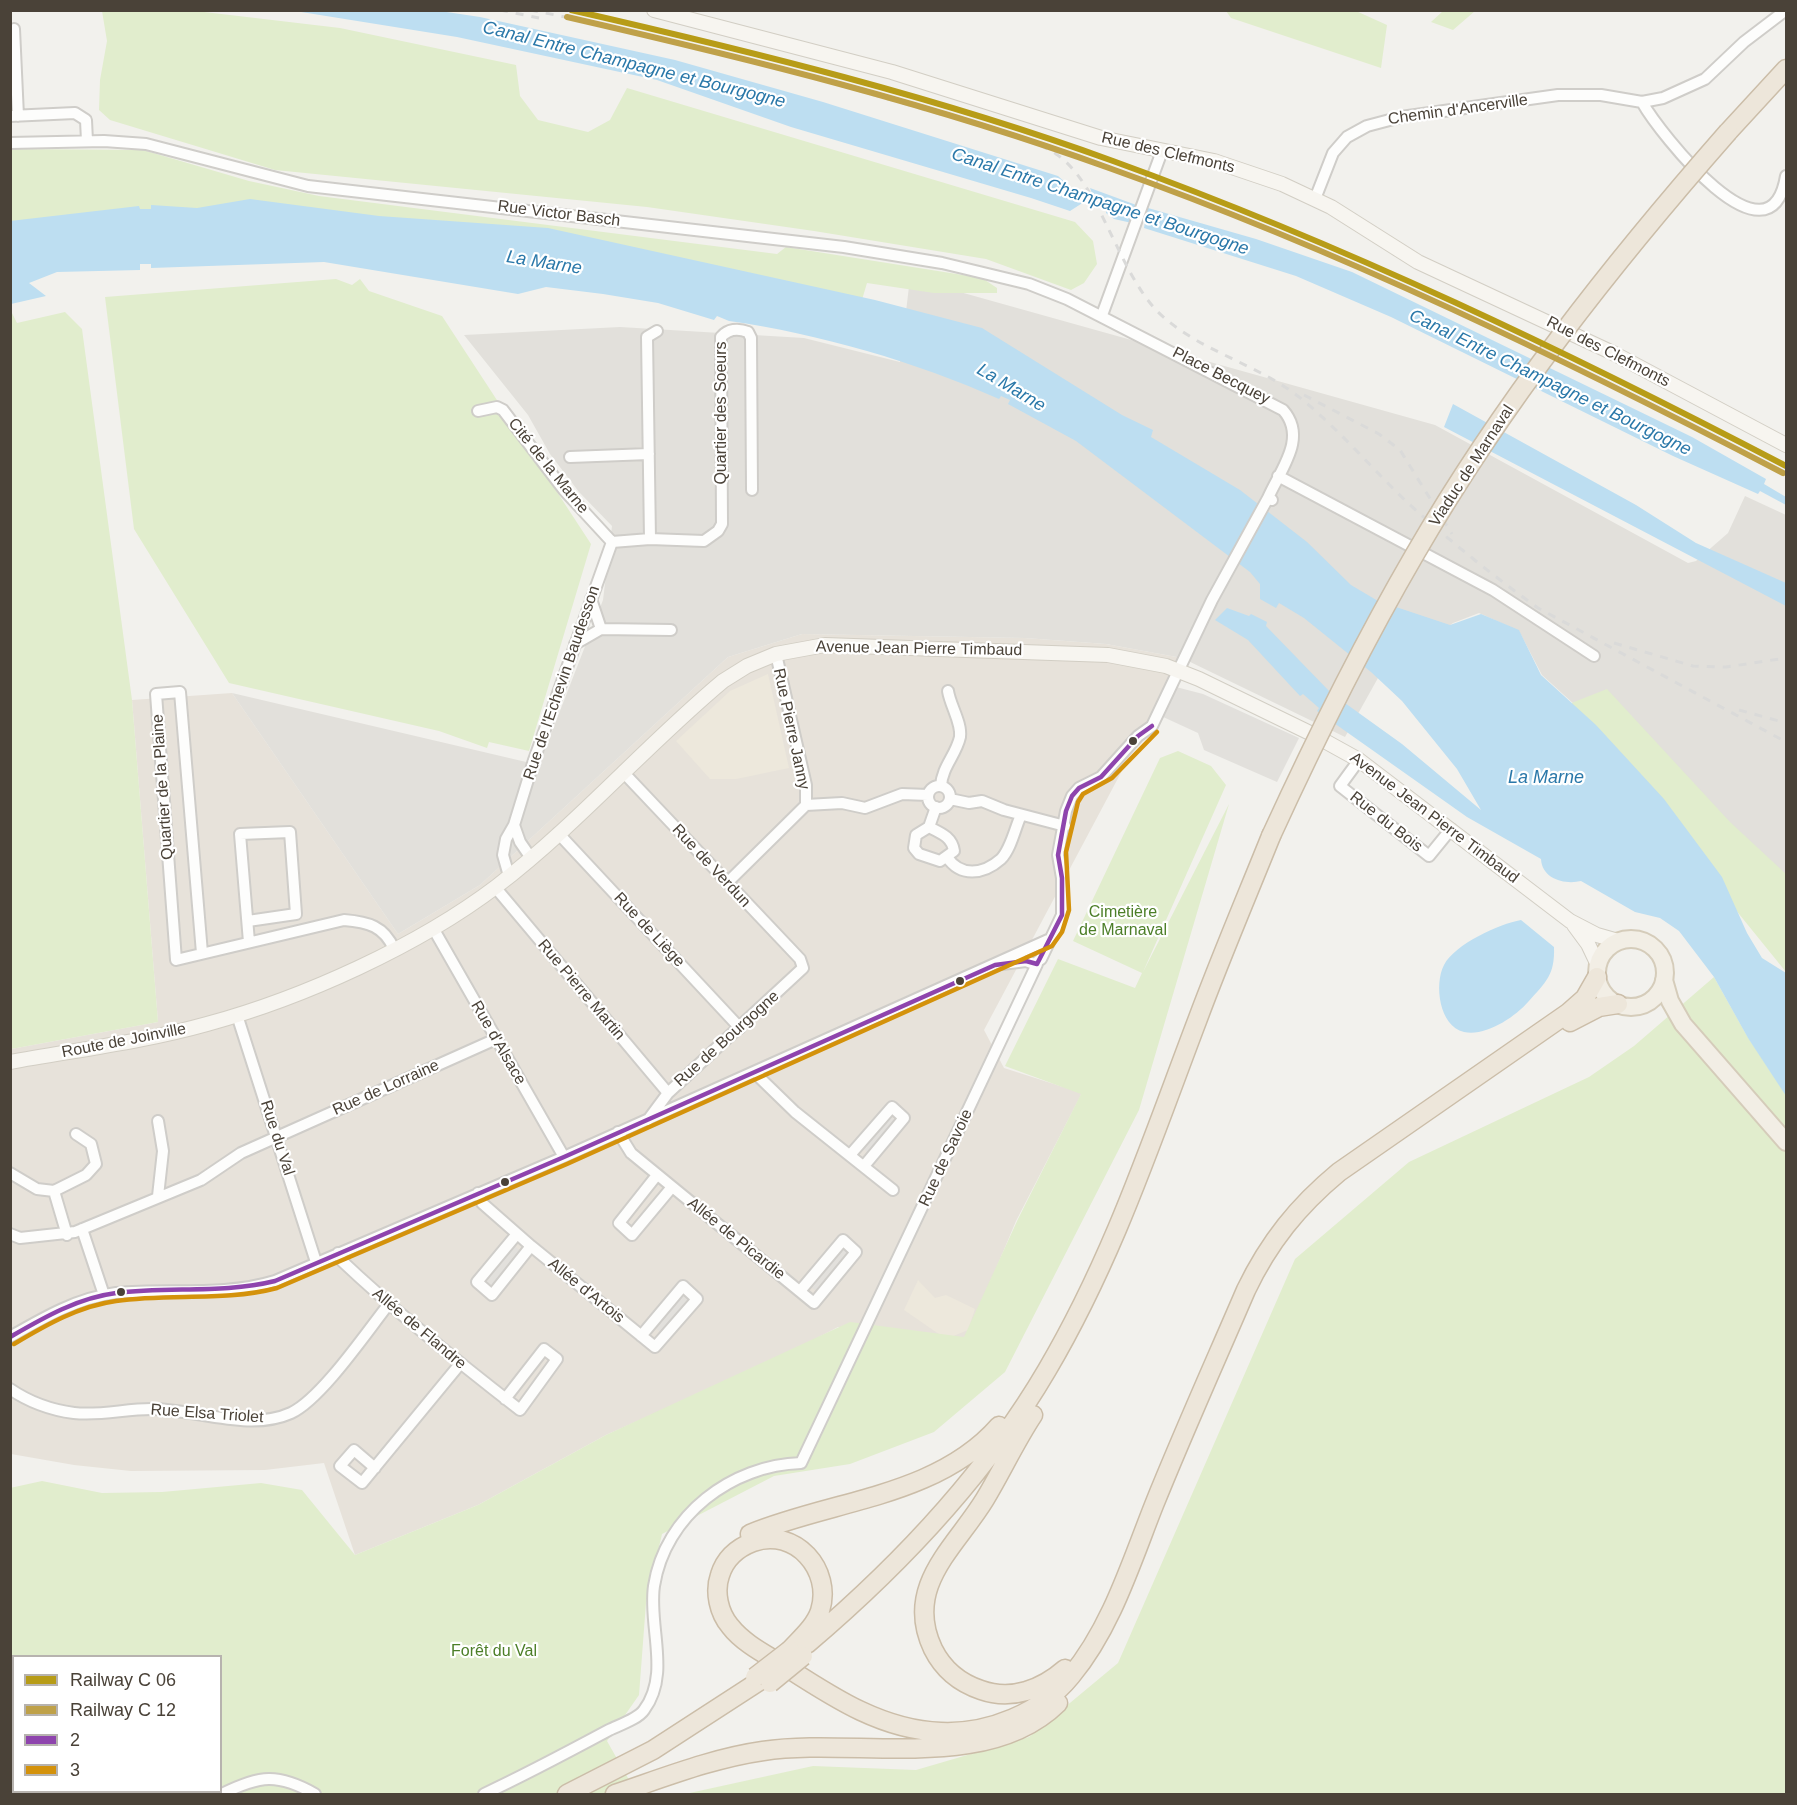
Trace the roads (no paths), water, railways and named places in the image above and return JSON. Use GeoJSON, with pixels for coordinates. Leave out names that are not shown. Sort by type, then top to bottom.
{"type":"FeatureCollection","features":[{"type":"Feature","properties":{"kind":"highway","name":"Viaduc de Marnaval"},"geometry":{"type":"LineString","coordinates":[[1086,1308],[1148,1181],[1205,1022],[1220,966],[1271,836],[1315,740],[1354,663],[1415,553],[1498,423],[1592,295],[1728,132],[1786,69]]}},
{"type":"Feature","properties":{"kind":"highway"},"geometry":{"type":"LineString","coordinates":[[797,1653],[820,1610],[822,1594],[820,1578],[811,1558],[795,1545],[776,1539],[755,1541],[738,1550],[725,1563],[718,1580],[718,1599],[731,1627],[766,1655],[848,1705],[912,1729],[953,1733],[988,1727],[1012,1719],[1053,1694],[1070,1677],[1091,1649],[1119,1591],[1253,1274],[1269,1245],[1298,1209],[1339,1172],[1554,1025],[1585,998],[1597,971]]}},
{"type":"Feature","properties":{"kind":"highway"},"geometry":{"type":"LineString","coordinates":[[615,1794],[713,1762],[763,1750],[826,1746],[938,1747],[996,1739],[1022,1728],[1053,1709],[1081,1676],[1098,1651],[1128,1589],[1251,1293],[1263,1269],[1292,1227],[1344,1178],[1576,1018],[1599,1006],[1618,1004]]}},
{"type":"Feature","properties":{"kind":"highway"},"geometry":{"type":"LineString","coordinates":[[1086,1308],[1055,1378],[1012,1445],[985,1499],[948,1550],[929,1583],[924,1619],[931,1643],[946,1668],[970,1686],[984,1691],[1010,1694],[1036,1688],[1065,1669],[1104,1605],[1164,1482]]}},
{"type":"Feature","properties":{"kind":"highway"},"geometry":{"type":"LineString","coordinates":[[588,1794],[664,1753],[875,1594],[973,1487],[1023,1418],[1086,1308]]}},
{"type":"Feature","properties":{"kind":"highway"},"geometry":{"type":"LineString","coordinates":[[1081,1676],[1045,1710],[1012,1727],[991,1734],[953,1740],[915,1738],[892,1732],[856,1717],[744,1648],[720,1626],[710,1596],[713,1569],[719,1558],[742,1537],[926,1478],[970,1452],[995,1430],[1019,1402],[1086,1308]]}},
{"type":"Feature","properties":{"kind":"highway"},"geometry":{"type":"LineString","coordinates":[[567,1794],[622,1767],[762,1680]]}},
{"type":"Feature","properties":{"kind":"main road","name":"Rue des Clefmonts"},"geometry":{"type":"LineString","coordinates":[[654,10],[881,69],[1101,138],[1229,166],[1315,199],[1418,262],[1613,353],[1782,443]]}},
{"type":"Feature","properties":{"kind":"main road","name":"Avenue Jean Pierre Timbaud"},"geometry":{"type":"LineString","coordinates":[[237,1015],[297,993],[394,949],[433,928],[495,887],[531,858],[723,681],[747,666],[776,654],[807,647],[845,644],[1090,654],[1144,661],[1178,671],[1312,734],[1359,760],[1570,921]]}},
{"type":"Feature","properties":{"kind":"main road"},"geometry":{"type":"LineString","coordinates":[[1570,921],[1597,935],[1618,941],[1635,939],[1650,944],[1661,956],[1670,1001],[1683,1024],[1786,1142]]}},
{"type":"Feature","properties":{"kind":"main road"},"geometry":{"type":"LineString","coordinates":[[1570,921],[1588,944],[1602,990],[1618,1004],[1639,1005],[1661,1011],[1683,1024]]}},
{"type":"Feature","properties":{"kind":"main road"},"geometry":{"type":"LineString","coordinates":[[1597,971],[1605,951],[1618,941]]}},
{"type":"Feature","properties":{"kind":"main road"},"geometry":{"type":"LineString","coordinates":[[1639,1005],[1658,993],[1664,980]]}},
{"type":"Feature","properties":{"kind":"main road","name":"Route de Joinville"},"geometry":{"type":"LineString","coordinates":[[10,1062],[176,1032],[237,1015]]}},
{"type":"Feature","properties":{"kind":"street"},"geometry":{"type":"LineString","coordinates":[[1786,10],[1744,42],[1705,79],[1663,98],[1642,102],[1655,125],[1682,155],[1731,200],[1744,208],[1757,211],[1769,206],[1780,197],[1786,176]]}},
{"type":"Feature","properties":{"kind":"street"},"geometry":{"type":"LineString","coordinates":[[14,29],[14,116],[81,115],[86,120],[87,141]]}},
{"type":"Feature","properties":{"kind":"street","name":"Chemin d'Ancerville"},"geometry":{"type":"LineString","coordinates":[[1315,199],[1337,147],[1354,132],[1374,123],[1558,95],[1601,95],[1642,102]]}},
{"type":"Feature","properties":{"kind":"street","name":"Rue Victor Basch"},"geometry":{"type":"LineString","coordinates":[[10,143],[87,141],[146,144],[282,180],[330,189],[421,197],[899,255],[1029,284],[1102,315]]}},
{"type":"Feature","properties":{"kind":"street"},"geometry":{"type":"LineString","coordinates":[[1102,315],[1162,151]]}},
{"type":"Feature","properties":{"kind":"street","name":"Place Becquey"},"geometry":{"type":"LineString","coordinates":[[1102,315],[1283,410],[1293,423],[1294,442],[1270,499],[1229,568],[1178,671]]}},
{"type":"Feature","properties":{"kind":"street","name":"Quartier des Soeurs"},"geometry":{"type":"LineString","coordinates":[[612,542],[650,539],[704,541],[718,531],[722,525],[721,337],[725,332],[734,330],[748,332],[752,338],[752,490]]}},
{"type":"Feature","properties":{"kind":"street"},"geometry":{"type":"LineString","coordinates":[[650,539],[647,337],[657,331]]}},
{"type":"Feature","properties":{"kind":"street","name":"Cité de la Marne"},"geometry":{"type":"LineString","coordinates":[[478,411],[497,407],[503,410],[564,490],[612,542]]}},
{"type":"Feature","properties":{"kind":"street"},"geometry":{"type":"LineString","coordinates":[[570,457],[649,454]]}},
{"type":"Feature","properties":{"kind":"street"},"geometry":{"type":"LineString","coordinates":[[1278,476],[1493,590],[1594,656]]}},
{"type":"Feature","properties":{"kind":"street","name":"Rue de l'Echevin Baudesson"},"geometry":{"type":"LineString","coordinates":[[509,876],[504,862],[504,847],[514,825],[612,542]]}},
{"type":"Feature","properties":{"kind":"street"},"geometry":{"type":"LineString","coordinates":[[591,599],[601,629]]}},
{"type":"Feature","properties":{"kind":"street"},"geometry":{"type":"LineString","coordinates":[[575,644],[601,629],[671,630]]}},
{"type":"Feature","properties":{"kind":"street","name":"Rue Pierre Janny"},"geometry":{"type":"LineString","coordinates":[[776,654],[806,785],[806,805]]}},
{"type":"Feature","properties":{"kind":"street","name":"Rue de Savoie"},"geometry":{"type":"LineString","coordinates":[[484,1794],[544,1766],[644,1711],[657,1682],[654,1587],[662,1556],[683,1518],[734,1478],[778,1464],[801,1463],[1030,981],[1032,957],[1048,940],[1062,915],[1062,878],[1058,855],[1066,811],[1072,796],[1079,788],[1101,777],[1138,736],[1152,726],[1178,671]]}},
{"type":"Feature","properties":{"kind":"street"},"geometry":{"type":"LineString","coordinates":[[941,786],[942,772],[952,758],[960,736],[948,691]]}},
{"type":"Feature","properties":{"kind":"street","name":"Quartier de la Plaine"},"geometry":{"type":"LineString","coordinates":[[180,692],[202,953],[176,960],[156,694],[180,692]]}},
{"type":"Feature","properties":{"kind":"street","name":"Rue du Bois"},"geometry":{"type":"LineString","coordinates":[[1359,760],[1340,786],[1429,856],[1451,829]]}},
{"type":"Feature","properties":{"kind":"street","name":"Rue de Verdun"},"geometry":{"type":"LineString","coordinates":[[623,772],[800,959]]}},
{"type":"Feature","properties":{"kind":"street"},"geometry":{"type":"LineString","coordinates":[[941,786],[947,789],[950,799],[943,807],[936,807],[931,804],[928,795],[931,789],[941,786]]}},
{"type":"Feature","properties":{"kind":"street","name":"Rue Pierre Janny"},"geometry":{"type":"LineString","coordinates":[[727,883],[806,805],[842,803],[865,808],[902,794],[928,795]]}},
{"type":"Feature","properties":{"kind":"street"},"geometry":{"type":"LineString","coordinates":[[950,799],[969,803],[982,801],[1021,815],[1065,826]]}},
{"type":"Feature","properties":{"kind":"street"},"geometry":{"type":"LineString","coordinates":[[929,827],[948,837],[953,843],[954,851],[940,861],[919,854],[914,848],[916,835],[929,827],[936,807]]}},
{"type":"Feature","properties":{"kind":"street"},"geometry":{"type":"LineString","coordinates":[[947,857],[962,872],[972,872],[1001,859],[1021,815]]}},
{"type":"Feature","properties":{"kind":"street"},"geometry":{"type":"LineString","coordinates":[[514,825],[520,842],[531,858]]}},
{"type":"Feature","properties":{"kind":"street"},"geometry":{"type":"LineString","coordinates":[[248,921],[296,914],[290,832],[240,834],[249,942]]}},
{"type":"Feature","properties":{"kind":"street","name":"Rue de Liège"},"geometry":{"type":"LineString","coordinates":[[558,833],[740,1028]]}},
{"type":"Feature","properties":{"kind":"street","name":"Rue Pierre Martin"},"geometry":{"type":"LineString","coordinates":[[495,887],[668,1093]]}},
{"type":"Feature","properties":{"kind":"street"},"geometry":{"type":"LineString","coordinates":[[202,953],[344,920],[366,922],[379,928],[394,949]]}},
{"type":"Feature","properties":{"kind":"street","name":"Rue d'Alsace"},"geometry":{"type":"LineString","coordinates":[[433,928],[564,1157]]}},
{"type":"Feature","properties":{"kind":"street"},"geometry":{"type":"LineString","coordinates":[[10,1337],[69,1306],[104,1296],[253,1287],[564,1157],[996,965],[1032,957]]}},
{"type":"Feature","properties":{"kind":"street","name":"Rue de Bourgogne"},"geometry":{"type":"LineString","coordinates":[[648,1120],[668,1093],[801,973],[804,968],[800,959]]}},
{"type":"Feature","properties":{"kind":"street","name":"Rue du Val"},"geometry":{"type":"LineString","coordinates":[[237,1015],[316,1262]]}},
{"type":"Feature","properties":{"kind":"street","name":"Rue de Lorraine"},"geometry":{"type":"LineString","coordinates":[[14,1238],[67,1235],[201,1180],[241,1153],[496,1039]]}},
{"type":"Feature","properties":{"kind":"street"},"geometry":{"type":"LineString","coordinates":[[757,1071],[760,1078],[795,1112],[893,1190]]}},
{"type":"Feature","properties":{"kind":"street"},"geometry":{"type":"LineString","coordinates":[[850,1155],[892,1107],[904,1118],[864,1166]]}},
{"type":"Feature","properties":{"kind":"street"},"geometry":{"type":"LineString","coordinates":[[158,1121],[163,1151],[158,1196]]}},
{"type":"Feature","properties":{"kind":"street","name":"Allée de Picardie"},"geometry":{"type":"LineString","coordinates":[[618,1132],[631,1152],[814,1303],[856,1252],[843,1240],[800,1291]]}},
{"type":"Feature","properties":{"kind":"street"},"geometry":{"type":"LineString","coordinates":[[10,1173],[37,1189],[54,1191],[87,1175],[96,1164],[91,1144],[76,1134]]}},
{"type":"Feature","properties":{"kind":"street","name":"Allée de Picardie"},"geometry":{"type":"LineString","coordinates":[[657,1174],[619,1223],[632,1236],[672,1187]]}},
{"type":"Feature","properties":{"kind":"street"},"geometry":{"type":"LineString","coordinates":[[54,1191],[67,1235]]}},
{"type":"Feature","properties":{"kind":"street","name":"Allée d'Artois"},"geometry":{"type":"LineString","coordinates":[[478,1193],[482,1203],[517,1234],[531,1246],[641,1336],[655,1347],[697,1299],[683,1286],[641,1336]]}},
{"type":"Feature","properties":{"kind":"street"},"geometry":{"type":"LineString","coordinates":[[82,1229],[104,1296]]}},
{"type":"Feature","properties":{"kind":"street","name":"Allée d'Artois"},"geometry":{"type":"LineString","coordinates":[[517,1234],[477,1282],[492,1295],[531,1246]]}},
{"type":"Feature","properties":{"kind":"street","name":"Allée de Flandre"},"geometry":{"type":"LineString","coordinates":[[338,1253],[342,1261],[388,1305],[505,1399]]}},
{"type":"Feature","properties":{"kind":"street","name":"Rue Elsa Triolet"},"geometry":{"type":"LineString","coordinates":[[10,1389],[39,1405],[74,1413],[106,1414],[151,1409],[257,1421],[276,1418],[308,1403],[388,1305]]}},
{"type":"Feature","properties":{"kind":"street"},"geometry":{"type":"LineString","coordinates":[[544,1349],[557,1359],[520,1410],[505,1399],[544,1349]]}},
{"type":"Feature","properties":{"kind":"street"},"geometry":{"type":"LineString","coordinates":[[375,1468],[460,1364]]}},
{"type":"Feature","properties":{"kind":"street"},"geometry":{"type":"LineString","coordinates":[[222,1794],[269,1777],[284,1779],[315,1794]]}},
{"type":"Feature","properties":{"kind":"water","name":"Canal Entre Champagne et Bourgogne"},"geometry":{"type":"Polygon","coordinates":[[[295,11],[440,11],[480,17],[675,60],[823,102],[1058,176],[1075,191],[1093,196],[1090,188],[1139,206],[1137,211],[1145,214],[1148,208],[1256,239],[1352,272],[1692,437],[1766,479],[1764,484],[1786,497],[1786,505],[1760,491],[1758,494],[1673,456],[1391,317],[1296,276],[1144,228],[1145,222],[1135,218],[1132,223],[1114,219],[1106,213],[1106,209],[1084,202],[1070,211],[791,127],[657,80],[457,37],[295,11]]]}},
{"type":"Feature","properties":{"kind":"water","name":"La Marne"},"geometry":{"type":"Polygon","coordinates":[[[250,199],[379,216],[548,228],[875,300],[982,328],[1122,415],[1153,430],[1151,437],[1240,490],[1307,542],[1351,585],[1378,601],[1450,625],[1481,614],[1519,630],[1541,675],[1596,725],[1664,799],[1722,877],[1747,933],[1762,958],[1786,973],[1786,1096],[1748,1038],[1714,977],[1679,931],[1660,918],[1635,912],[1581,881],[1568,882],[1550,876],[1542,866],[1541,859],[1467,817],[1317,711],[1319,708],[1303,694],[1300,696],[1248,640],[1215,620],[1227,608],[1249,616],[1251,614],[1267,622],[1266,626],[1331,693],[1402,744],[1481,810],[1457,769],[1402,701],[1371,672],[1304,618],[1279,603],[1276,608],[1260,599],[1260,584],[1250,572],[1076,441],[1008,404],[1010,400],[1001,396],[999,399],[935,373],[867,351],[798,333],[729,321],[717,316],[714,320],[658,303],[546,287],[518,294],[324,262],[151,268],[151,264],[140,264],[140,270],[57,272],[29,283],[46,296],[11,304],[10,221],[139,206],[140,209],[151,209],[151,205],[197,208],[250,199]]]}},
{"type":"Feature","properties":{"kind":"water"},"geometry":{"type":"Polygon","coordinates":[[[1453,404],[1636,505],[1696,543],[1786,583],[1786,606],[1444,427],[1453,404]]]}},
{"type":"Feature","properties":{"kind":"water"},"geometry":{"type":"Polygon","coordinates":[[[1521,920],[1554,947],[1553,965],[1548,978],[1522,1008],[1490,1029],[1472,1033],[1456,1028],[1444,1013],[1439,993],[1444,965],[1458,950],[1478,936],[1521,920]]]}},
{"type":"Feature","properties":{"kind":"railway"},"geometry":{"type":"LineString","coordinates":[[500,10],[539,18]]}},
{"type":"Feature","properties":{"kind":"railway"},"geometry":{"type":"LineString","coordinates":[[530,10],[631,31],[780,69],[994,129],[1044,147],[1071,167],[1085,185],[1131,274],[1158,312],[1174,325],[1191,337],[1264,375],[1299,397],[1328,422],[1424,518],[1488,571],[1538,608],[1786,742]]}},
{"type":"Feature","properties":{"kind":"railway"},"geometry":{"type":"LineString","coordinates":[[1304,395],[1379,434],[1400,450],[1452,534]]}},
{"type":"Feature","properties":{"kind":"railway"},"geometry":{"type":"LineString","coordinates":[[1614,643],[1693,666],[1726,667],[1786,658]]}},
{"type":"Feature","properties":{"kind":"railway"},"geometry":{"type":"LineString","coordinates":[[1739,710],[1786,723]]}},
{"type":"Feature","properties":{"kind":"park label","name":"Cimetière de Marnaval"},"geometry":{"type":"Point","coordinates":[1123,922]}},
{"type":"Feature","properties":{"kind":"park label","name":"Forêt du Val"},"geometry":{"type":"Point","coordinates":[494,1652]}}]}
